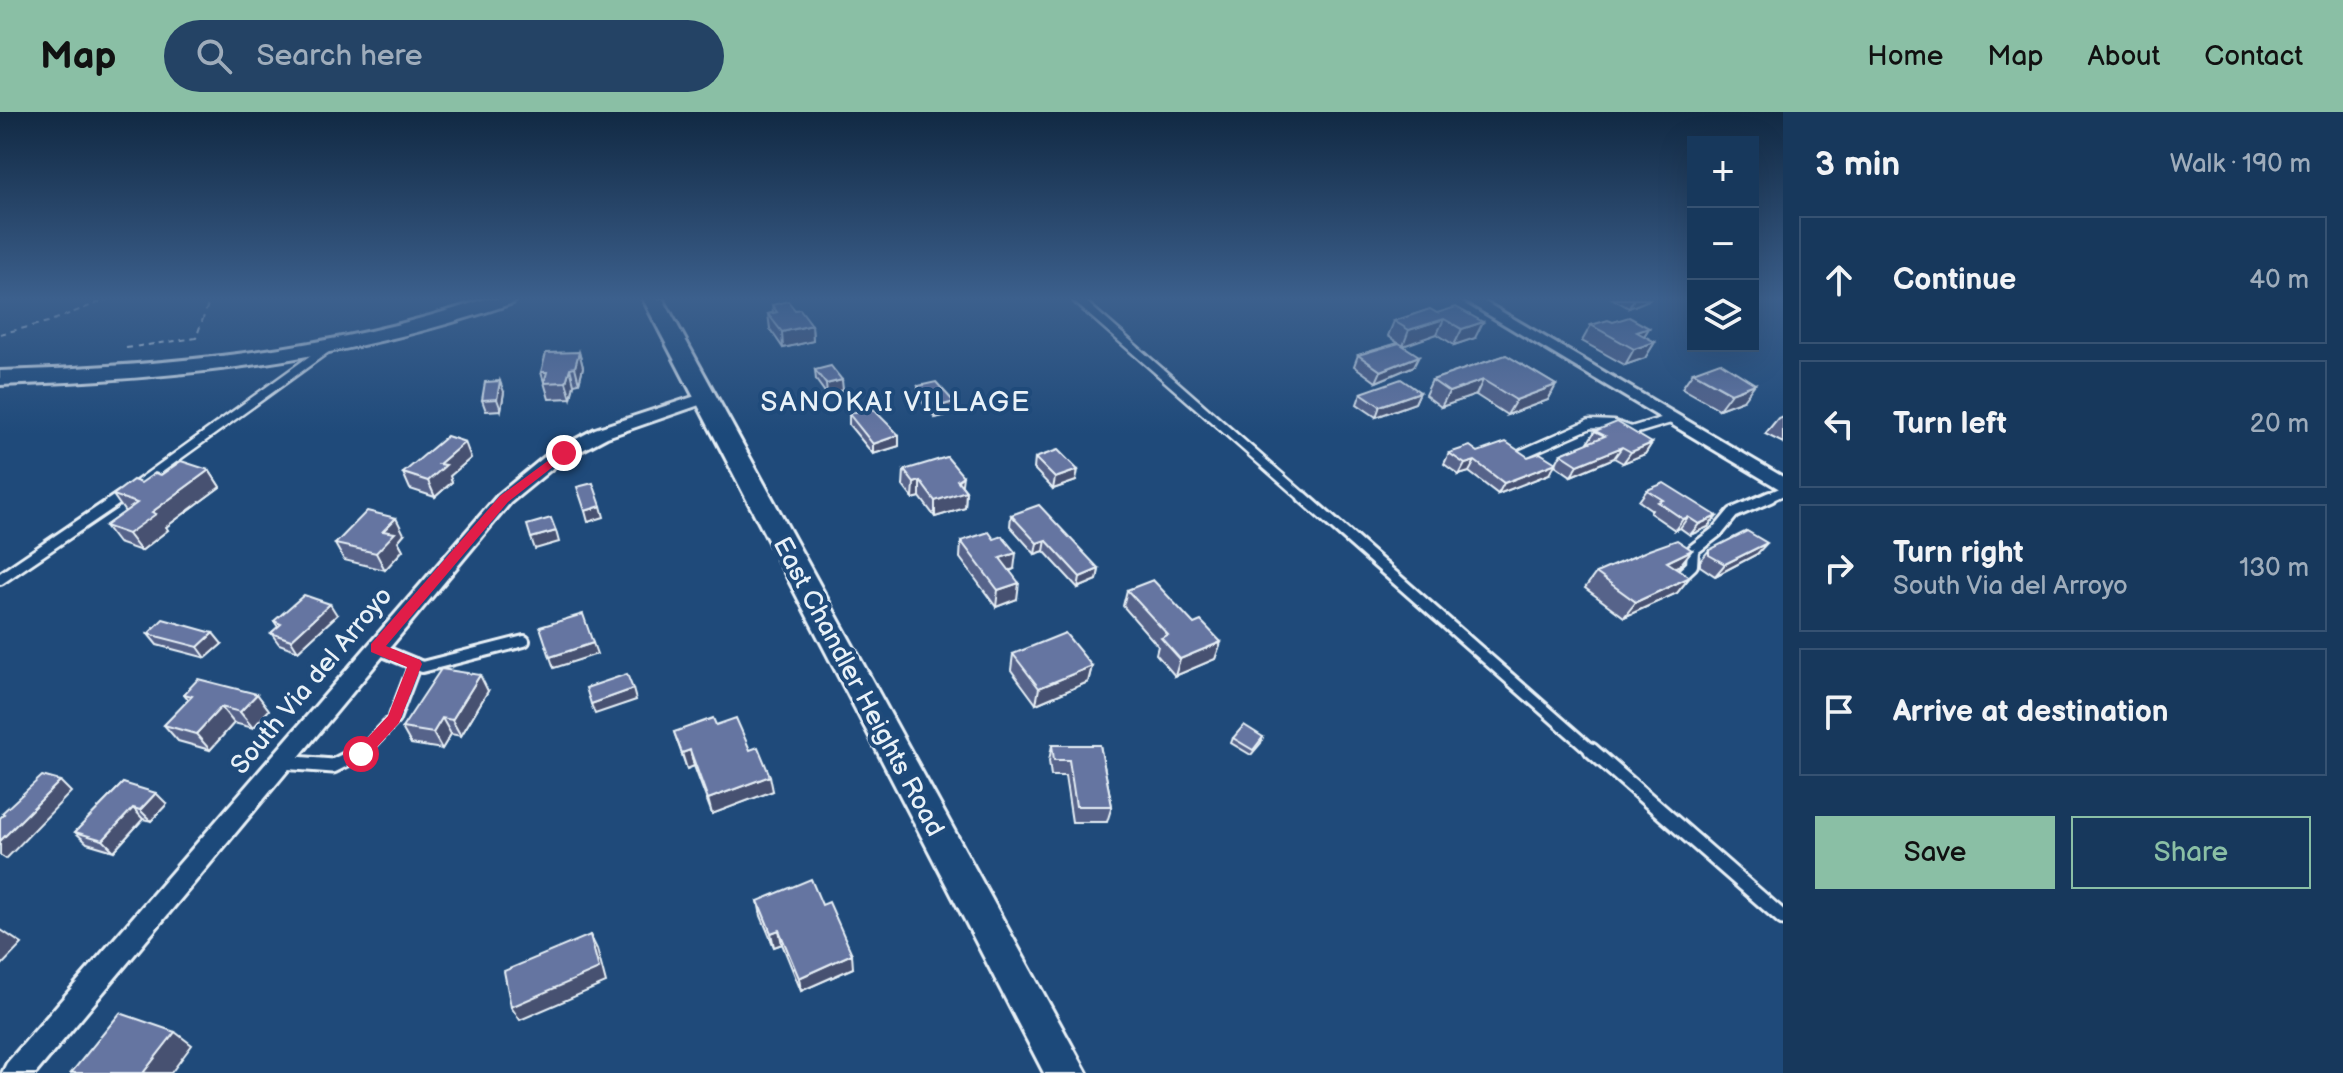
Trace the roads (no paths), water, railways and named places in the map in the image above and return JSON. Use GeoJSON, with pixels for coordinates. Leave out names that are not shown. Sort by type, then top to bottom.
{"type":"FeatureCollection","features":[{"type":"Feature","properties":{"kind":"main road"},"geometry":{"type":"LineString","coordinates":[[0,378],[166,372],[347,344]]}},
{"type":"Feature","properties":{"kind":"main road","name":"East Chandler Heights Road"},"geometry":{"type":"LineString","coordinates":[[677,344],[1066,1073]]}},
{"type":"Feature","properties":{"kind":"street"},"geometry":{"type":"LineString","coordinates":[[1544,344],[1783,485]]}},
{"type":"Feature","properties":{"kind":"street","name":"South Via del Arroyo"},"geometry":{"type":"LineString","coordinates":[[17,1073],[504,499],[554,458],[601,433],[705,398]]}},
{"type":"Feature","properties":{"kind":"lane"},"geometry":{"type":"LineString","coordinates":[[1128,344],[1783,918]]}},
{"type":"Feature","properties":{"kind":"lane"},"geometry":{"type":"LineString","coordinates":[[0,579],[178,458],[326,349]]}},
{"type":"Feature","properties":{"kind":"lane"},"geometry":{"type":"LineString","coordinates":[[1522,454],[1590,424],[1614,425],[1631,431],[1671,419]]}},
{"type":"Feature","properties":{"kind":"lane"},"geometry":{"type":"LineString","coordinates":[[1674,582],[1692,565],[1693,550],[1719,530],[1733,513],[1783,491]]}},
{"type":"Feature","properties":{"kind":"lane"},"geometry":{"type":"LineString","coordinates":[[376,648],[422,667],[524,641]]}},
{"type":"Feature","properties":{"kind":"lane"},"geometry":{"type":"LineString","coordinates":[[280,762],[333,766],[361,754],[394,719],[415,664]]}},
{"type":"Feature","properties":{"kind":"district","name":"SANOKAI VILLAGE"},"geometry":{"type":"Point","coordinates":[896,402]}}]}
